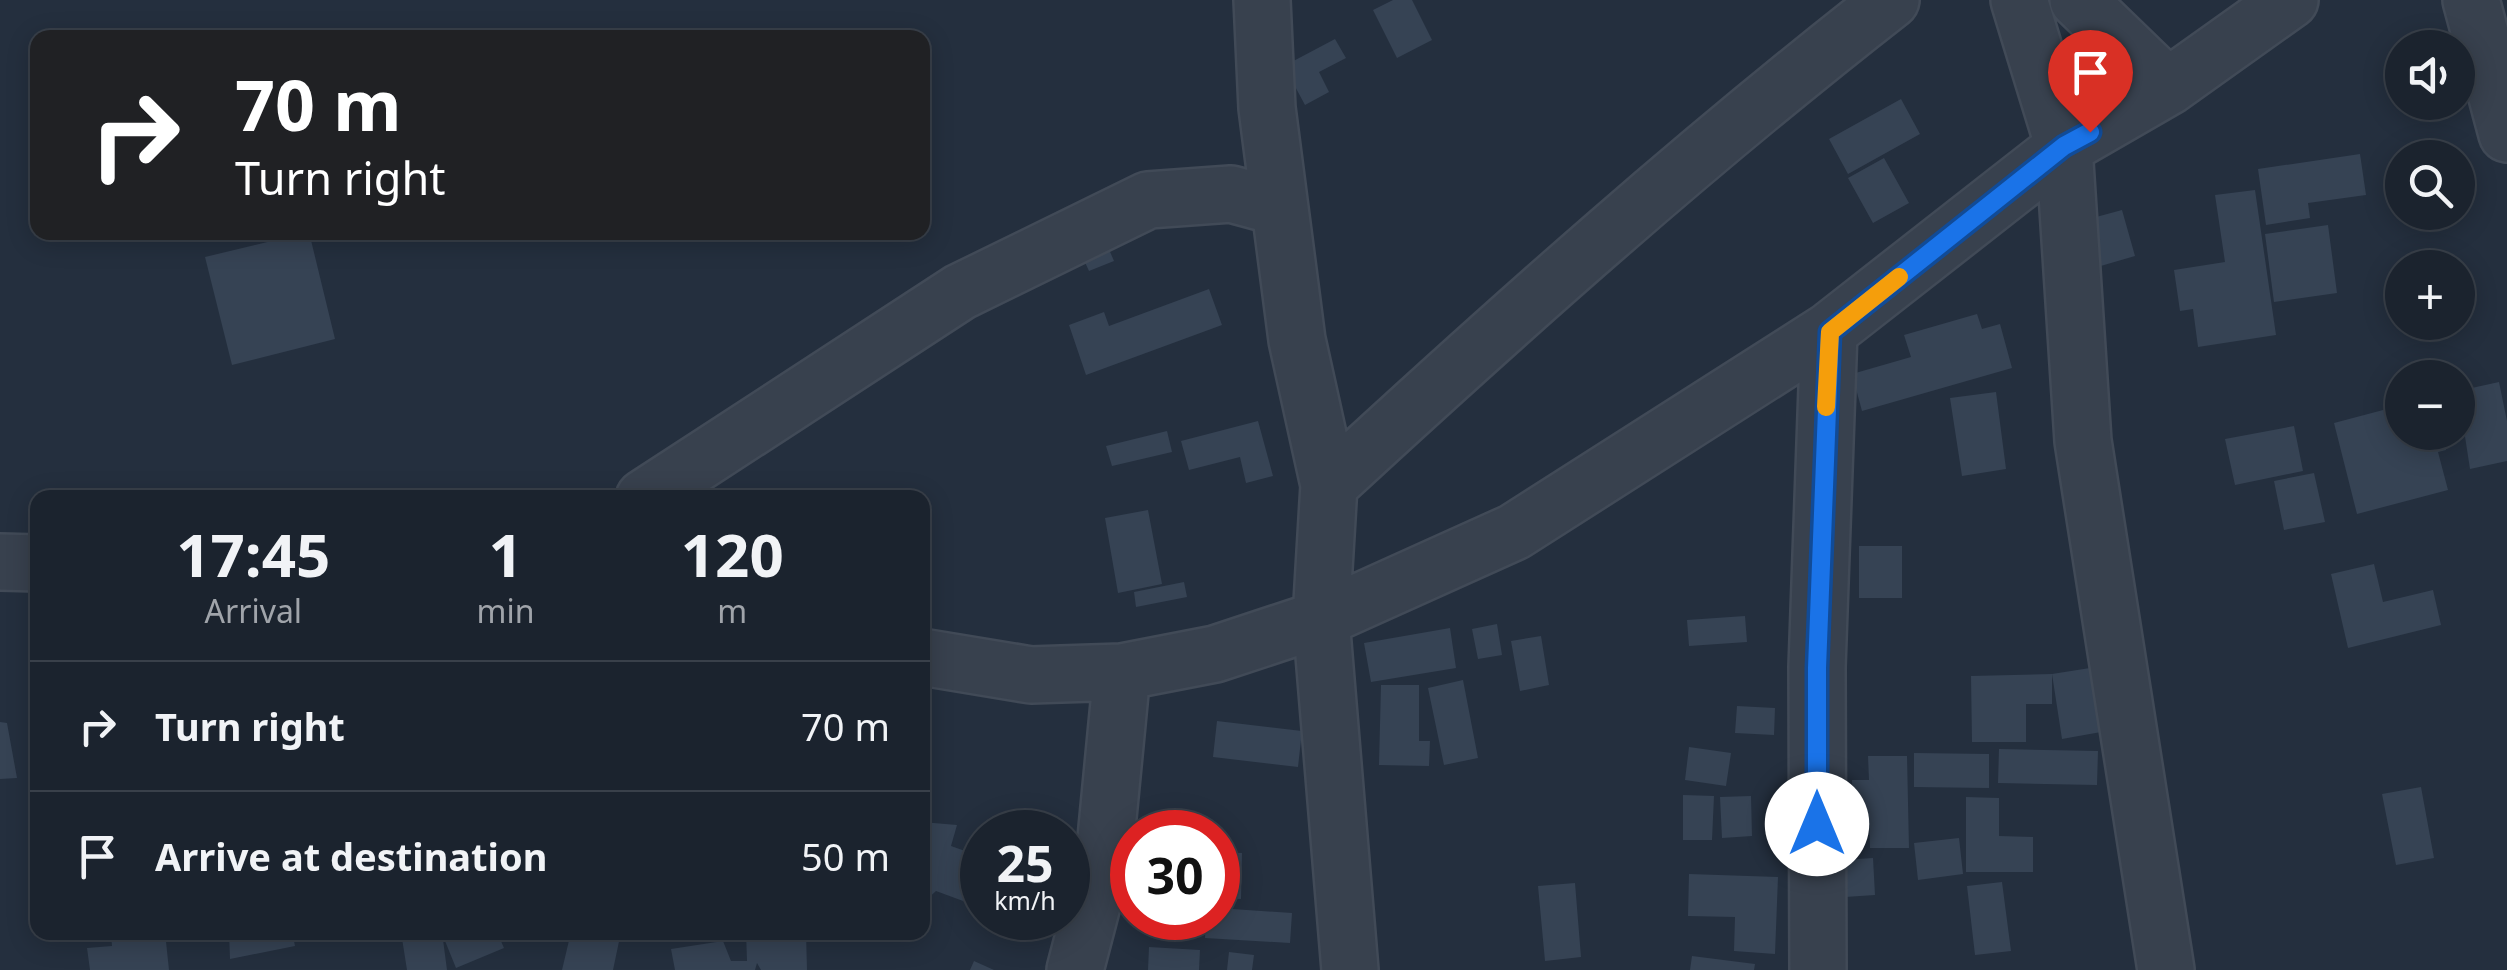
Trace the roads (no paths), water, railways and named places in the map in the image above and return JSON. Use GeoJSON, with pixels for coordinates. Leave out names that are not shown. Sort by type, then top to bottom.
{"type":"FeatureCollection","features":[{"type":"Feature","properties":{"kind":"street"},"geometry":{"type":"LineString","coordinates":[[1262,0],[1267,108],[1297,340],[1329,486],[1321,619],[1350,970]]}},
{"type":"Feature","properties":{"kind":"street"},"geometry":{"type":"LineString","coordinates":[[1329,486],[1533,296],[1890,0]]}},
{"type":"Feature","properties":{"kind":"street"},"geometry":{"type":"LineString","coordinates":[[2019,0],[2064,146],[2083,441],[2166,970]]}},
{"type":"Feature","properties":{"kind":"street"},"geometry":{"type":"LineString","coordinates":[[2078,0],[2168,88]]}},
{"type":"Feature","properties":{"kind":"street"},"geometry":{"type":"LineString","coordinates":[[930,658],[1031,675],[1122,672],[1215,654],[1321,619],[1514,532],[1830,332],[2064,146],[2168,88],[2290,0]]}},
{"type":"Feature","properties":{"kind":"street"},"geometry":{"type":"LineString","coordinates":[[2471,0],[2507,134]]}},
{"type":"Feature","properties":{"kind":"street"},"geometry":{"type":"LineString","coordinates":[[656,490],[960,292],[1148,200],[1232,194],[1280,207]]}},
{"type":"Feature","properties":{"kind":"street"},"geometry":{"type":"LineString","coordinates":[[1818,970],[1817,668],[1830,332]]}},
{"type":"Feature","properties":{"kind":"street"},"geometry":{"type":"LineString","coordinates":[[0,562],[30,563]]}},
{"type":"Feature","properties":{"kind":"street"},"geometry":{"type":"LineString","coordinates":[[1074,970],[1104,860],[1122,672]]}}]}
